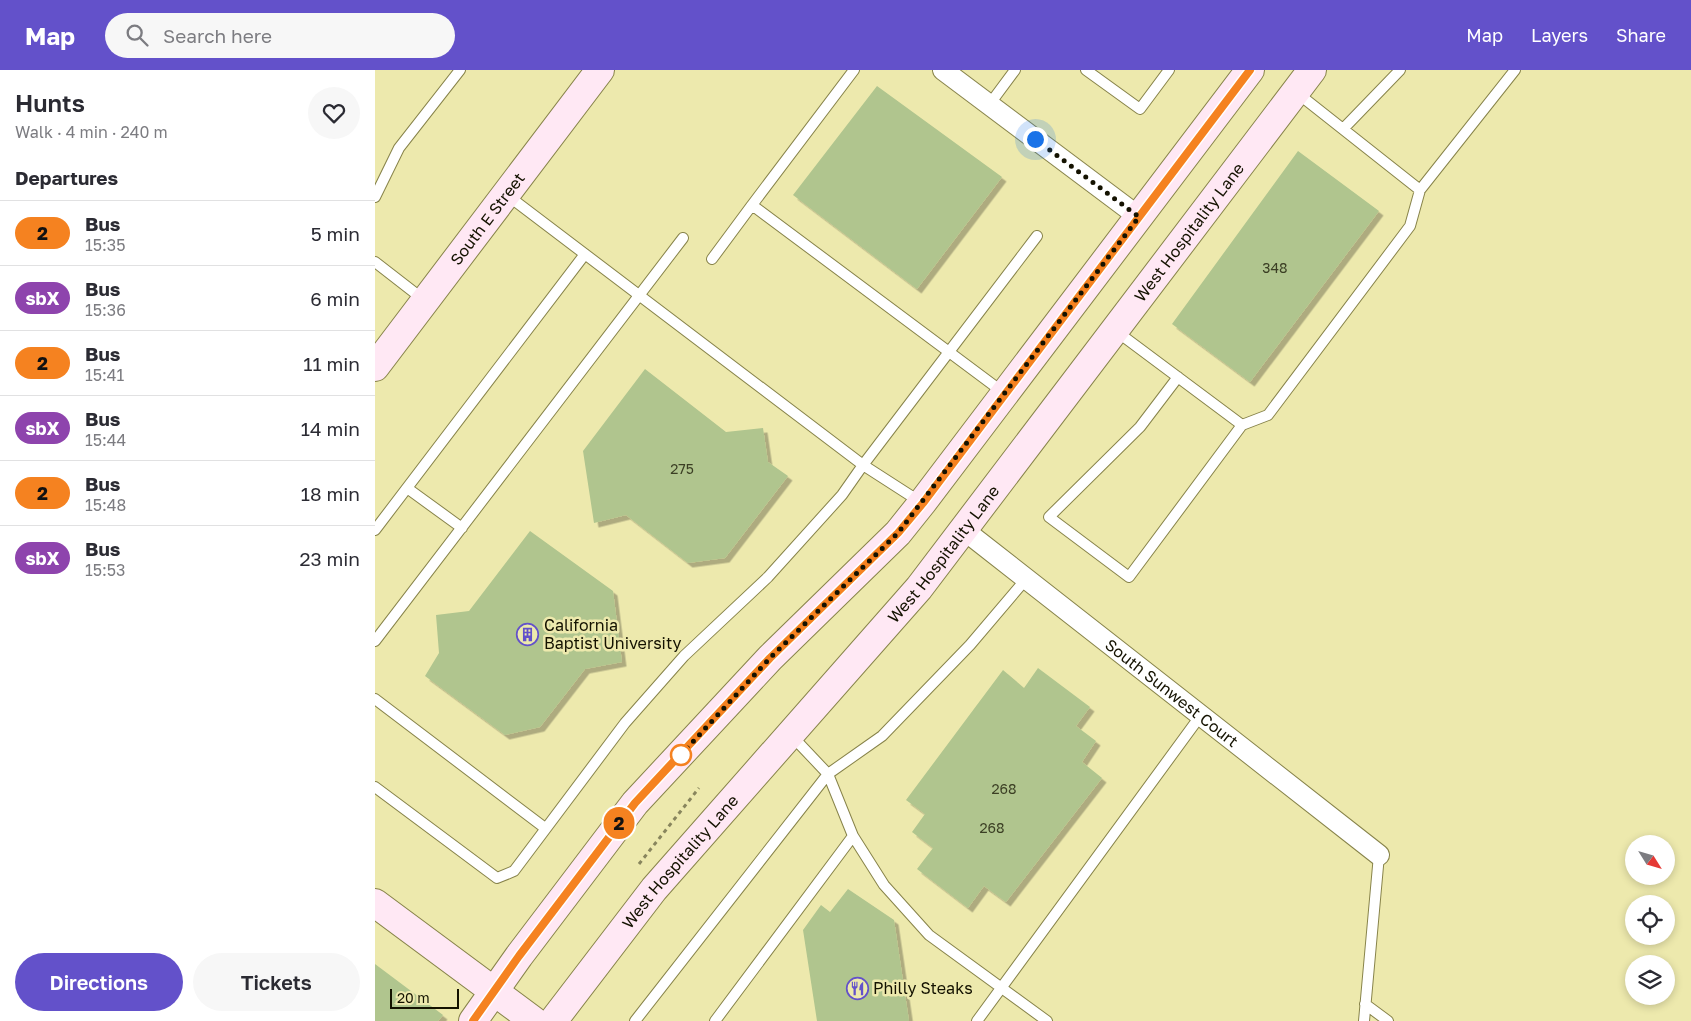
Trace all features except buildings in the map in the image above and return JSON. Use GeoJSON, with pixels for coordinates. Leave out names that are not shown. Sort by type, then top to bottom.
{"type":"FeatureCollection","features":[{"type":"Feature","properties":{"kind":"main road","name":"South E Street"},"geometry":{"type":"LineString","coordinates":[[375,367],[600,70]]}},
{"type":"Feature","properties":{"kind":"main road"},"geometry":{"type":"LineString","coordinates":[[473,1021],[635,803],[770,658],[877,554],[923,503],[1250,70]]}},
{"type":"Feature","properties":{"kind":"main road","name":"West Hospitality Lane"},"geometry":{"type":"LineString","coordinates":[[553,1021],[654,889],[919,588],[1312,70]]}},
{"type":"Feature","properties":{"kind":"main road"},"geometry":{"type":"LineString","coordinates":[[375,903],[534,1021]]}},
{"type":"Feature","properties":{"kind":"street"},"geometry":{"type":"LineString","coordinates":[[943,70],[1139,217]]}},
{"type":"Feature","properties":{"kind":"street","name":"South Sunwest Court"},"geometry":{"type":"LineString","coordinates":[[964,530],[1379,855]]}},
{"type":"Feature","properties":{"kind":"lane"},"geometry":{"type":"LineString","coordinates":[[375,197],[399,148],[460,70]]}},
{"type":"Feature","properties":{"kind":"lane"},"geometry":{"type":"LineString","coordinates":[[711,258],[854,70]]}},
{"type":"Feature","properties":{"kind":"lane"},"geometry":{"type":"LineString","coordinates":[[989,105],[1015,70]]}},
{"type":"Feature","properties":{"kind":"lane"},"geometry":{"type":"LineString","coordinates":[[1086,70],[1140,109],[1169,70]]}},
{"type":"Feature","properties":{"kind":"lane"},"geometry":{"type":"LineString","coordinates":[[1343,129],[1399,70]]}},
{"type":"Feature","properties":{"kind":"lane"},"geometry":{"type":"LineString","coordinates":[[1178,377],[1140,427],[1049,516],[1129,577],[1243,425],[1268,415],[1274,408],[1410,226],[1420,190],[1515,70]]}},
{"type":"Feature","properties":{"kind":"lane"},"geometry":{"type":"LineString","coordinates":[[1296,92],[1420,190]]}},
{"type":"Feature","properties":{"kind":"lane"},"geometry":{"type":"LineString","coordinates":[[506,195],[863,465],[923,503]]}},
{"type":"Feature","properties":{"kind":"lane"},"geometry":{"type":"LineString","coordinates":[[752,204],[1005,393]]}},
{"type":"Feature","properties":{"kind":"lane"},"geometry":{"type":"LineString","coordinates":[[375,787],[497,878],[514,871],[625,723],[671,671],[768,578],[842,495],[948,351],[1037,236]]}},
{"type":"Feature","properties":{"kind":"lane"},"geometry":{"type":"LineString","coordinates":[[375,641],[683,238]]}},
{"type":"Feature","properties":{"kind":"lane"},"geometry":{"type":"LineString","coordinates":[[375,530],[585,254]]}},
{"type":"Feature","properties":{"kind":"lane"},"geometry":{"type":"LineString","coordinates":[[375,262],[425,301]]}},
{"type":"Feature","properties":{"kind":"lane"},"geometry":{"type":"LineString","coordinates":[[1115,331],[1243,425]]}},
{"type":"Feature","properties":{"kind":"lane"},"geometry":{"type":"LineString","coordinates":[[407,488],[462,528]]}},
{"type":"Feature","properties":{"kind":"lane"},"geometry":{"type":"LineString","coordinates":[[635,1021],[829,774],[882,736],[970,645],[1026,579]]}},
{"type":"Feature","properties":{"kind":"lane"},"geometry":{"type":"LineString","coordinates":[[375,699],[545,828]]}},
{"type":"Feature","properties":{"kind":"lane"},"geometry":{"type":"LineString","coordinates":[[977,1021],[1201,715]]}},
{"type":"Feature","properties":{"kind":"lane"},"geometry":{"type":"LineString","coordinates":[[789,734],[829,774],[853,836],[884,885],[929,935],[1047,1021]]}},
{"type":"Feature","properties":{"kind":"lane"},"geometry":{"type":"LineString","coordinates":[[715,1021],[853,836]]}},
{"type":"Feature","properties":{"kind":"lane"},"geometry":{"type":"LineString","coordinates":[[1364,1021],[1379,855]]}},
{"type":"Feature","properties":{"kind":"lane"},"geometry":{"type":"LineString","coordinates":[[1365,1004],[1388,1021]]}},
{"type":"Feature","properties":{"kind":"bus line","name":"2"},"geometry":{"type":"LineString","coordinates":[[473,1021],[519,956],[635,803],[770,658],[898,533],[923,503],[1250,70]]}},
{"type":"Feature","properties":{"kind":"place","name":"California Baptist University"},"geometry":{"type":"Point","coordinates":[528,634]}},
{"type":"Feature","properties":{"kind":"place","name":"Philly Steaks"},"geometry":{"type":"Point","coordinates":[857,988]}},
{"type":"Feature","properties":{"kind":"route"},"geometry":{"type":"LineString","coordinates":[[681,755],[678,758],[770,658],[898,533],[923,503],[1139,217],[1035,139]]}}]}
